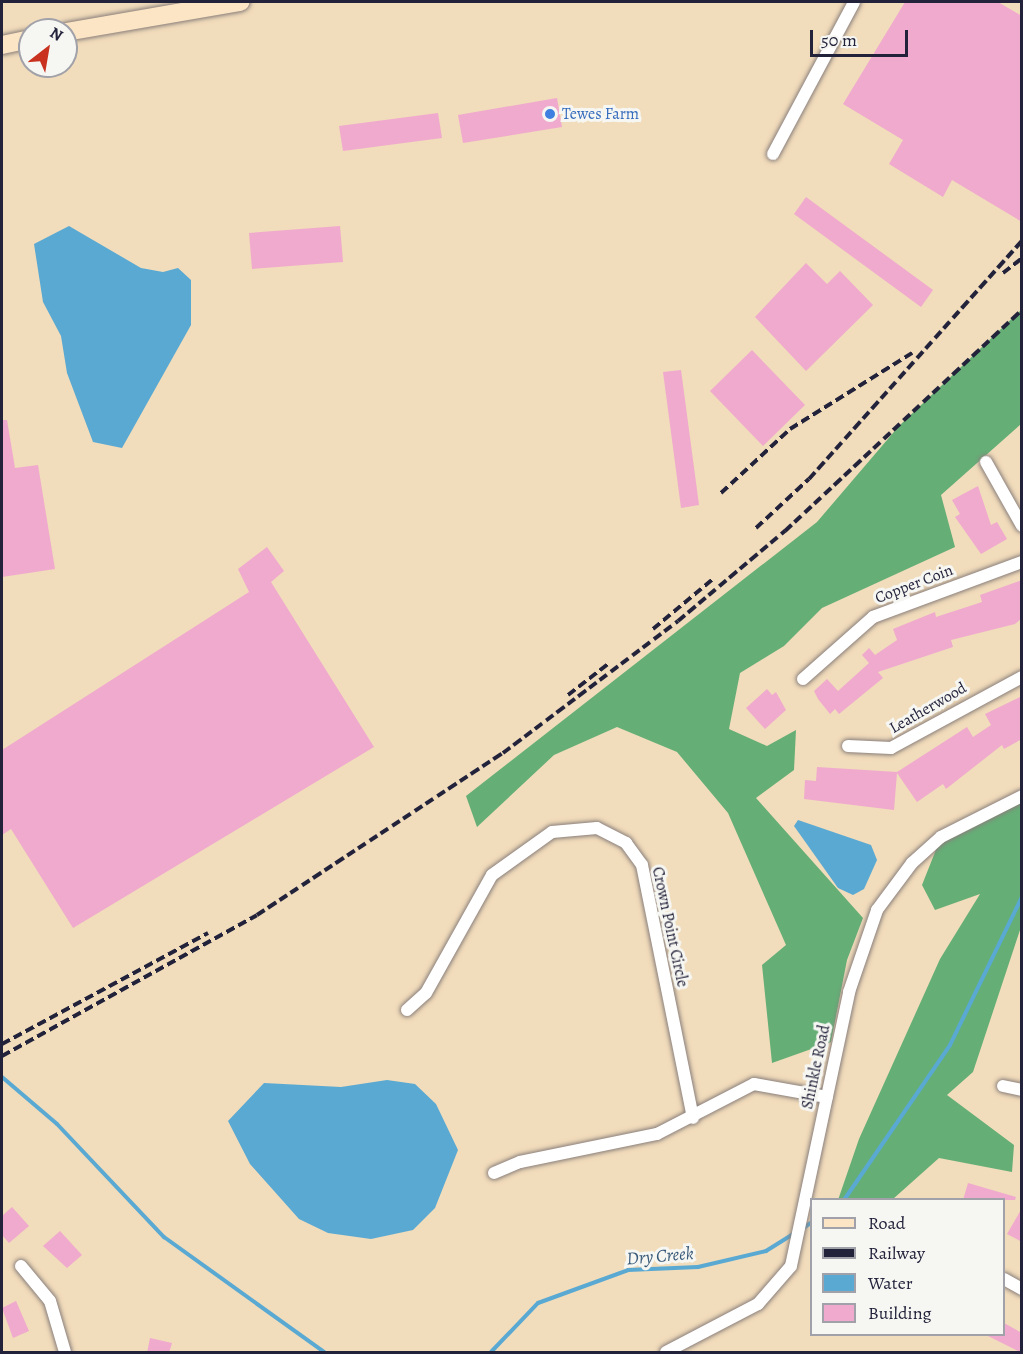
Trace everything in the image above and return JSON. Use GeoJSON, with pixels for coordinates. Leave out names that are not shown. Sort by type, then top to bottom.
{"type":"FeatureCollection","features":[{"type":"Feature","properties":{"kind":"main road"},"geometry":{"type":"LineString","coordinates":[[78,30],[240,2]]}},
{"type":"Feature","properties":{"kind":"main road"},"geometry":{"type":"LineString","coordinates":[[2,45],[18,42]]}},
{"type":"Feature","properties":{"kind":"street"},"geometry":{"type":"LineString","coordinates":[[773,154],[854,2]]}},
{"type":"Feature","properties":{"kind":"street"},"geometry":{"type":"LineString","coordinates":[[986,462],[1022,526]]}},
{"type":"Feature","properties":{"kind":"street","name":"Copper Coin"},"geometry":{"type":"LineString","coordinates":[[803,679],[873,617],[1022,562]]}},
{"type":"Feature","properties":{"kind":"street","name":"Leatherwood"},"geometry":{"type":"LineString","coordinates":[[848,746],[891,748],[1022,677]]}},
{"type":"Feature","properties":{"kind":"street","name":"Shinkle Road"},"geometry":{"type":"LineString","coordinates":[[666,1353],[758,1304],[783,1281],[798,1239],[858,956],[877,910],[912,863],[941,837],[1022,796]]}},
{"type":"Feature","properties":{"kind":"street","name":"Crown Point Circle"},"geometry":{"type":"LineString","coordinates":[[407,1010],[426,993],[492,875],[552,832],[597,828],[626,843],[642,865],[693,1118]]}},
{"type":"Feature","properties":{"kind":"street"},"geometry":{"type":"LineString","coordinates":[[494,1173],[520,1162],[657,1134],[693,1118],[754,1084],[827,1096]]}},
{"type":"Feature","properties":{"kind":"street"},"geometry":{"type":"LineString","coordinates":[[1003,1086],[1022,1090]]}},
{"type":"Feature","properties":{"kind":"street"},"geometry":{"type":"LineString","coordinates":[[21,1266],[50,1301],[65,1353]]}},
{"type":"Feature","properties":{"kind":"street"},"geometry":{"type":"LineString","coordinates":[[1005,1280],[1022,1289]]}},
{"type":"Feature","properties":{"kind":"green space"},"geometry":{"type":"Polygon","coordinates":[[[1021,310],[1021,424],[941,495],[955,547],[822,608],[784,646],[740,673],[729,729],[767,746],[796,730],[794,770],[756,798],[863,918],[847,960],[831,1042],[772,1063],[762,965],[786,945],[728,813],[677,752],[617,727],[554,755],[477,827],[466,796],[817,522],[899,426],[1021,310]]]}},
{"type":"Feature","properties":{"kind":"green space"},"geometry":{"type":"Polygon","coordinates":[[[1021,796],[1021,927],[973,1072],[947,1095],[1014,1145],[1012,1172],[939,1158],[894,1198],[839,1198],[859,1139],[940,959],[980,894],[935,910],[922,885],[941,837],[1021,796]]]}},
{"type":"Feature","properties":{"kind":"water"},"geometry":{"type":"Polygon","coordinates":[[[69,226],[141,268],[163,272],[178,268],[191,280],[191,325],[122,448],[93,442],[67,373],[61,336],[43,302],[34,244],[69,226]]]}},
{"type":"Feature","properties":{"kind":"water"},"geometry":{"type":"Polygon","coordinates":[[[798,820],[871,845],[877,860],[864,889],[853,895],[838,888],[794,826],[798,820]]]}},
{"type":"Feature","properties":{"kind":"water"},"geometry":{"type":"Polygon","coordinates":[[[387,1080],[415,1084],[436,1104],[458,1150],[435,1208],[413,1230],[371,1239],[328,1233],[299,1219],[250,1164],[228,1121],[264,1083],[341,1087],[387,1080]]]}},
{"type":"Feature","properties":{"kind":"building"},"geometry":{"type":"Polygon","coordinates":[[[905,2],[998,2],[1022,16],[1022,222],[952,180],[943,197],[889,164],[903,140],[843,104],[905,2]]]}},
{"type":"Feature","properties":{"kind":"building"},"geometry":{"type":"Polygon","coordinates":[[[557,98],[562,127],[463,143],[458,115],[557,98]]]}},
{"type":"Feature","properties":{"kind":"building"},"geometry":{"type":"Polygon","coordinates":[[[438,113],[442,138],[343,151],[339,126],[438,113]]]}},
{"type":"Feature","properties":{"kind":"building"},"geometry":{"type":"Polygon","coordinates":[[[806,197],[933,290],[921,307],[794,214],[806,197]]]}},
{"type":"Feature","properties":{"kind":"building"},"geometry":{"type":"Polygon","coordinates":[[[340,226],[343,262],[252,269],[249,233],[340,226]]]}},
{"type":"Feature","properties":{"kind":"building"},"geometry":{"type":"Polygon","coordinates":[[[806,263],[827,284],[840,271],[873,305],[806,371],[755,317],[806,263]]]}},
{"type":"Feature","properties":{"kind":"building"},"geometry":{"type":"Polygon","coordinates":[[[752,350],[805,405],[763,446],[710,391],[752,350]]]}},
{"type":"Feature","properties":{"kind":"building"},"geometry":{"type":"Polygon","coordinates":[[[681,370],[699,505],[681,508],[663,372],[681,370]]]}},
{"type":"Feature","properties":{"kind":"building"},"geometry":{"type":"Polygon","coordinates":[[[2,420],[7,420],[15,468],[38,465],[55,569],[2,577],[2,420]]]}},
{"type":"Feature","properties":{"kind":"building"},"geometry":{"type":"Polygon","coordinates":[[[978,486],[991,525],[997,522],[1007,539],[981,554],[955,517],[960,514],[952,500],[978,486]]]}},
{"type":"Feature","properties":{"kind":"building"},"geometry":{"type":"Polygon","coordinates":[[[267,547],[284,571],[271,582],[374,747],[73,928],[11,829],[2,835],[2,750],[249,592],[238,569],[267,547]]]}},
{"type":"Feature","properties":{"kind":"building"},"geometry":{"type":"Polygon","coordinates":[[[1022,580],[1022,618],[1015,624],[951,640],[953,647],[878,672],[883,678],[839,714],[835,709],[830,714],[818,699],[814,691],[827,679],[838,691],[869,663],[862,655],[869,648],[875,655],[897,640],[893,629],[935,612],[936,617],[982,602],[980,595],[1022,580]]]}},
{"type":"Feature","properties":{"kind":"building"},"geometry":{"type":"Polygon","coordinates":[[[767,689],[772,695],[776,692],[786,710],[765,729],[746,708],[767,689]]]}},
{"type":"Feature","properties":{"kind":"building"},"geometry":{"type":"Polygon","coordinates":[[[1022,696],[1022,739],[1004,749],[1002,745],[946,789],[943,784],[917,802],[897,773],[894,810],[804,799],[805,780],[816,781],[817,767],[897,772],[967,727],[973,737],[991,725],[985,714],[1022,696]]]}},
{"type":"Feature","properties":{"kind":"building"},"geometry":{"type":"Polygon","coordinates":[[[968,1183],[1016,1197],[1015,1200],[964,1198],[968,1183]]]}},
{"type":"Feature","properties":{"kind":"building"},"geometry":{"type":"Polygon","coordinates":[[[12,1207],[29,1226],[9,1243],[2,1235],[2,1216],[12,1207]]]}},
{"type":"Feature","properties":{"kind":"building"},"geometry":{"type":"Polygon","coordinates":[[[1022,1208],[1022,1242],[1007,1234],[1022,1208]]]}},
{"type":"Feature","properties":{"kind":"building"},"geometry":{"type":"Polygon","coordinates":[[[60,1231],[82,1255],[67,1268],[43,1246],[60,1231]]]}},
{"type":"Feature","properties":{"kind":"building"},"geometry":{"type":"Polygon","coordinates":[[[16,1301],[29,1331],[13,1338],[2,1308],[16,1301]]]}},
{"type":"Feature","properties":{"kind":"building"},"geometry":{"type":"Polygon","coordinates":[[[1005,1324],[1022,1333],[1022,1353],[988,1336],[1005,1336],[1005,1324]]]}},
{"type":"Feature","properties":{"kind":"building"},"geometry":{"type":"Polygon","coordinates":[[[150,1338],[172,1343],[169,1353],[147,1353],[150,1338]]]}},
{"type":"Feature","properties":{"kind":"waterway","name":"Dry Creek"},"geometry":{"type":"LineString","coordinates":[[845,1198],[950,1045],[1022,897]]}},
{"type":"Feature","properties":{"kind":"waterway"},"geometry":{"type":"LineString","coordinates":[[2,1077],[57,1124],[164,1237],[324,1352]]}},
{"type":"Feature","properties":{"kind":"waterway","name":"Dry Creek"},"geometry":{"type":"LineString","coordinates":[[802,1229],[810,1223]]}},
{"type":"Feature","properties":{"kind":"waterway","name":"Dry Creek"},"geometry":{"type":"LineString","coordinates":[[491,1352],[538,1303],[628,1270],[698,1267],[766,1251],[795,1233]]}},
{"type":"Feature","properties":{"kind":"railway"},"geometry":{"type":"LineString","coordinates":[[756,528],[809,479],[1022,241]]}},
{"type":"Feature","properties":{"kind":"railway"},"geometry":{"type":"LineString","coordinates":[[1003,273],[1022,258]]}},
{"type":"Feature","properties":{"kind":"railway"},"geometry":{"type":"LineString","coordinates":[[2,1056],[257,915],[503,753],[678,621],[785,531],[1022,310]]}},
{"type":"Feature","properties":{"kind":"railway"},"geometry":{"type":"LineString","coordinates":[[721,493],[790,429],[912,353]]}},
{"type":"Feature","properties":{"kind":"railway"},"geometry":{"type":"LineString","coordinates":[[653,629],[713,579]]}},
{"type":"Feature","properties":{"kind":"railway"},"geometry":{"type":"LineString","coordinates":[[568,695],[608,664]]}},
{"type":"Feature","properties":{"kind":"railway"},"geometry":{"type":"LineString","coordinates":[[2,1044],[208,933]]}},
{"type":"Feature","properties":{"kind":"place","name":"Tewes Farm"},"geometry":{"type":"Point","coordinates":[550,114]}}]}
